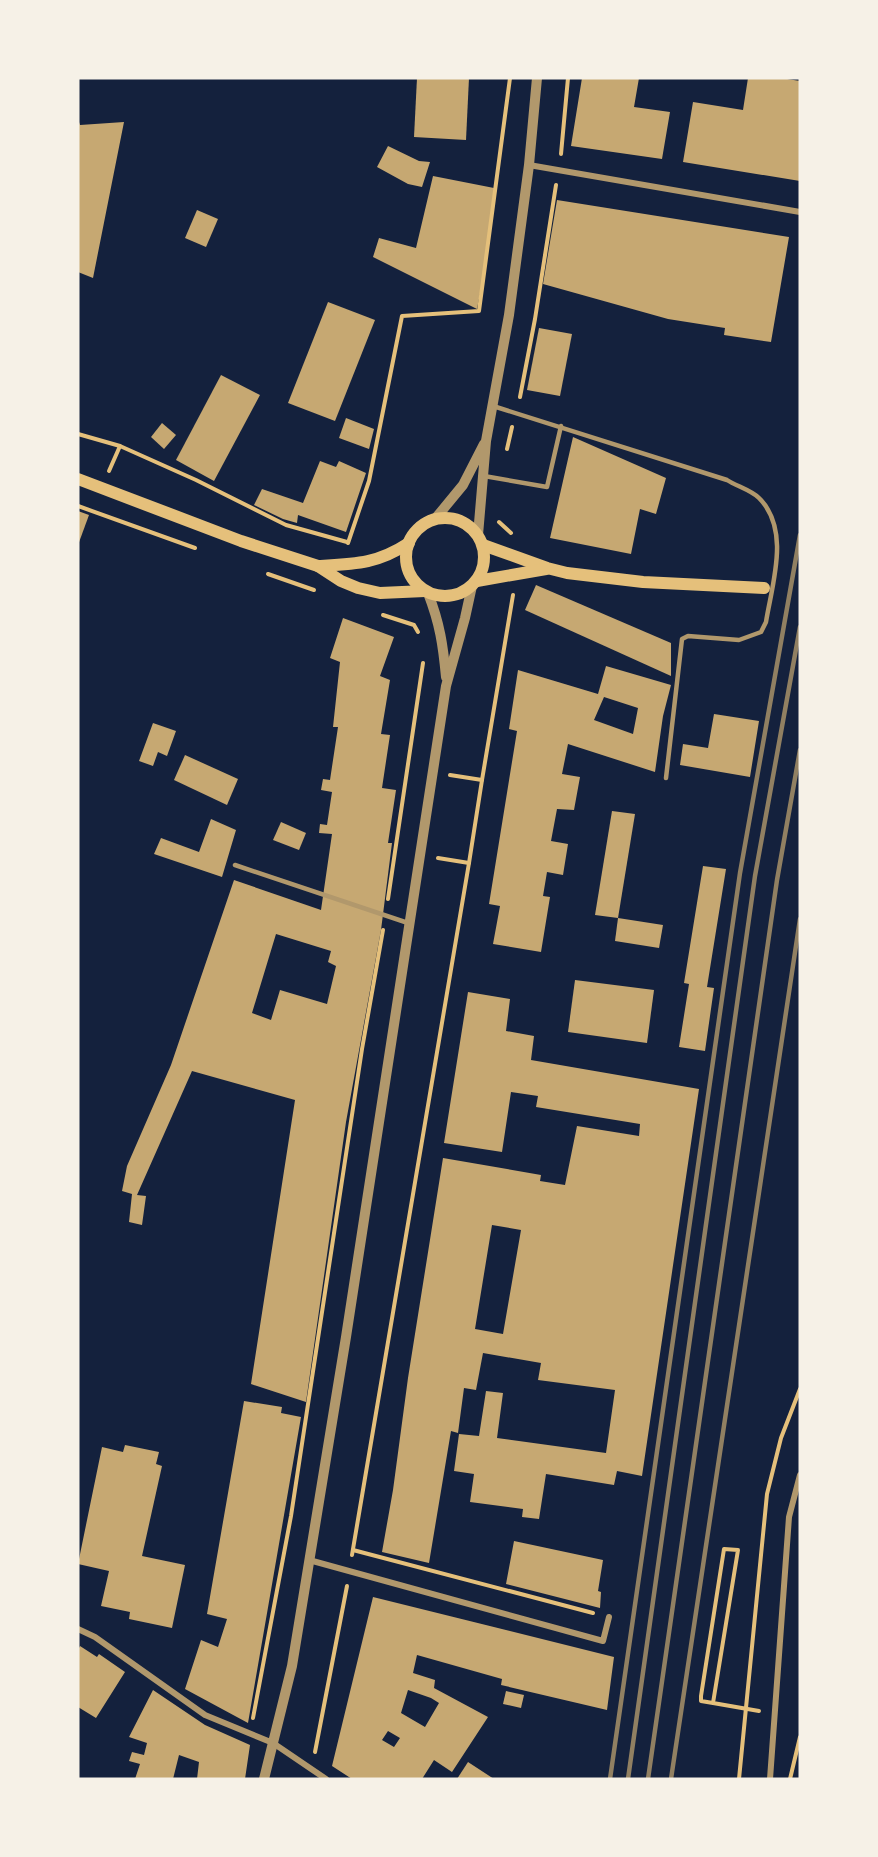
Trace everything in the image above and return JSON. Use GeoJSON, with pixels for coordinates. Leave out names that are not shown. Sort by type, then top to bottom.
{"type":"FeatureCollection","features":[{"type":"Feature","properties":{"kind":"main road"},"geometry":{"type":"LineString","coordinates":[[78,479],[241,541],[318,566],[341,581],[368,591],[393,594],[427,592],[447,597],[465,592],[475,584],[484,567],[485,556],[480,540],[471,527],[454,518],[435,519],[424,524],[414,532],[409,543],[406,565],[416,584],[427,592]]}},
{"type":"Feature","properties":{"kind":"main road"},"geometry":{"type":"LineString","coordinates":[[480,540],[547,568],[644,582],[764,588]]}},
{"type":"Feature","properties":{"kind":"main road"},"geometry":{"type":"LineString","coordinates":[[318,566],[370,561],[390,555],[409,543]]}},
{"type":"Feature","properties":{"kind":"main road"},"geometry":{"type":"LineString","coordinates":[[475,584],[547,568]]}},
{"type":"Feature","properties":{"kind":"street"},"geometry":{"type":"LineString","coordinates":[[480,540],[486,441],[506,334],[529,165],[537,78]]}},
{"type":"Feature","properties":{"kind":"street"},"geometry":{"type":"LineString","coordinates":[[529,165],[800,212]]}},
{"type":"Feature","properties":{"kind":"street"},"geometry":{"type":"LineString","coordinates":[[435,519],[463,485],[486,441]]}},
{"type":"Feature","properties":{"kind":"street"},"geometry":{"type":"LineString","coordinates":[[264,1779],[290,1676],[446,686],[475,584]]}},
{"type":"Feature","properties":{"kind":"street"},"geometry":{"type":"LineString","coordinates":[[427,592],[439,622],[443,642],[446,686]]}},
{"type":"Feature","properties":{"kind":"street"},"geometry":{"type":"LineString","coordinates":[[770,1779],[789,1517],[800,1475]]}},
{"type":"Feature","properties":{"kind":"street"},"geometry":{"type":"LineString","coordinates":[[309,1560],[603,1641],[609,1617]]}},
{"type":"Feature","properties":{"kind":"street"},"geometry":{"type":"LineString","coordinates":[[78,1629],[95,1637],[205,1715],[273,1743],[326,1779]]}},
{"type":"Feature","properties":{"kind":"lane"},"geometry":{"type":"LineString","coordinates":[[493,406],[727,480],[759,497],[774,520],[777,552],[766,622],[761,632],[739,640],[688,636],[682,639],[666,778]]}},
{"type":"Feature","properties":{"kind":"lane"},"geometry":{"type":"LineString","coordinates":[[484,476],[547,488],[561,426]]}},
{"type":"Feature","properties":{"kind":"lane"},"geometry":{"type":"LineString","coordinates":[[236,865],[410,923]]}},
{"type":"Feature","properties":{"kind":"path"},"geometry":{"type":"LineString","coordinates":[[78,434],[131,451],[196,480],[286,525],[351,544],[369,481],[402,316],[479,311],[510,78]]}},
{"type":"Feature","properties":{"kind":"path"},"geometry":{"type":"LineString","coordinates":[[500,479],[532,341],[559,171],[568,78]]}},
{"type":"Feature","properties":{"kind":"path"},"geometry":{"type":"LineString","coordinates":[[494,517],[512,533]]}},
{"type":"Feature","properties":{"kind":"path"},"geometry":{"type":"LineString","coordinates":[[356,1526],[391,1334],[513,592]]}},
{"type":"Feature","properties":{"kind":"path"},"geometry":{"type":"LineString","coordinates":[[381,614],[414,625],[422,638]]}},
{"type":"Feature","properties":{"kind":"path"},"geometry":{"type":"LineString","coordinates":[[252,1726],[291,1516],[362,1049],[403,808],[424,655]]}},
{"type":"Feature","properties":{"kind":"path"},"geometry":{"type":"LineString","coordinates":[[448,785],[449,774],[482,780]]}},
{"type":"Feature","properties":{"kind":"path"},"geometry":{"type":"LineString","coordinates":[[439,848],[438,858],[469,863]]}},
{"type":"Feature","properties":{"kind":"path"},"geometry":{"type":"LineString","coordinates":[[739,1779],[767,1494],[781,1438],[800,1389]]}},
{"type":"Feature","properties":{"kind":"path"},"geometry":{"type":"LineString","coordinates":[[713,1703],[738,1550],[724,1549],[701,1701],[745,1709],[774,1713]]}},
{"type":"Feature","properties":{"kind":"path"},"geometry":{"type":"LineString","coordinates":[[353,1550],[600,1615]]}},
{"type":"Feature","properties":{"kind":"path"},"geometry":{"type":"LineString","coordinates":[[315,1756],[346,1594]]}},
{"type":"Feature","properties":{"kind":"path"},"geometry":{"type":"LineString","coordinates":[[790,1779],[800,1737]]}},
{"type":"Feature","properties":{"kind":"building"},"geometry":{"type":"Polygon","coordinates":[[[417,78],[469,78],[466,140],[414,137],[417,78]]]}},
{"type":"Feature","properties":{"kind":"building"},"geometry":{"type":"Polygon","coordinates":[[[582,78],[639,78],[634,107],[670,112],[662,159],[571,146],[582,78]]]}},
{"type":"Feature","properties":{"kind":"building"},"geometry":{"type":"Polygon","coordinates":[[[748,78],[781,78],[800,81],[800,181],[683,162],[693,102],[743,110],[748,78]]]}},
{"type":"Feature","properties":{"kind":"building"},"geometry":{"type":"Polygon","coordinates":[[[78,119],[80,125],[124,122],[93,278],[78,272],[78,119]]]}},
{"type":"Feature","properties":{"kind":"building"},"geometry":{"type":"Polygon","coordinates":[[[388,146],[419,161],[430,162],[422,187],[408,184],[377,167],[388,146]]]}},
{"type":"Feature","properties":{"kind":"building"},"geometry":{"type":"Polygon","coordinates":[[[433,176],[494,188],[484,273],[477,309],[373,257],[379,238],[416,248],[433,176]]]}},
{"type":"Feature","properties":{"kind":"building"},"geometry":{"type":"Polygon","coordinates":[[[557,200],[789,237],[771,342],[724,335],[725,328],[668,319],[543,284],[557,200]]]}},
{"type":"Feature","properties":{"kind":"building"},"geometry":{"type":"Polygon","coordinates":[[[197,210],[218,219],[206,247],[185,238],[197,210]]]}},
{"type":"Feature","properties":{"kind":"building"},"geometry":{"type":"Polygon","coordinates":[[[328,302],[375,320],[335,421],[288,403],[328,302]]]}},
{"type":"Feature","properties":{"kind":"building"},"geometry":{"type":"Polygon","coordinates":[[[539,328],[572,334],[560,396],[527,390],[539,328]]]}},
{"type":"Feature","properties":{"kind":"building"},"geometry":{"type":"Polygon","coordinates":[[[221,375],[260,395],[214,481],[176,460],[221,375]]]}},
{"type":"Feature","properties":{"kind":"building"},"geometry":{"type":"Polygon","coordinates":[[[346,418],[374,429],[369,449],[339,438],[346,418]]]}},
{"type":"Feature","properties":{"kind":"building"},"geometry":{"type":"Polygon","coordinates":[[[162,423],[176,435],[164,449],[151,437],[162,423]]]}},
{"type":"Feature","properties":{"kind":"building"},"geometry":{"type":"Polygon","coordinates":[[[573,437],[666,478],[656,514],[640,509],[631,554],[550,538],[573,437]]]}},
{"type":"Feature","properties":{"kind":"building"},"geometry":{"type":"Polygon","coordinates":[[[320,461],[336,467],[339,461],[366,473],[346,532],[298,515],[297,523],[283,519],[254,505],[262,489],[303,503],[320,461]]]}},
{"type":"Feature","properties":{"kind":"building"},"geometry":{"type":"Polygon","coordinates":[[[78,511],[89,515],[78,545],[78,511]]]}},
{"type":"Feature","properties":{"kind":"building"},"geometry":{"type":"Polygon","coordinates":[[[536,585],[671,643],[671,676],[525,610],[536,585]]]}},
{"type":"Feature","properties":{"kind":"building"},"geometry":{"type":"Polygon","coordinates":[[[343,618],[394,637],[380,676],[390,680],[381,734],[390,735],[382,788],[396,790],[388,843],[392,843],[381,930],[346,1122],[306,1402],[251,1384],[295,1100],[192,1071],[137,1195],[146,1196],[142,1225],[129,1222],[132,1194],[122,1191],[127,1166],[171,1065],[234,880],[321,910],[332,834],[319,833],[320,824],[327,825],[332,792],[321,790],[323,779],[330,780],[338,727],[333,727],[340,662],[330,658],[343,618]],[[276,934],[252,1013],[271,1020],[280,990],[327,1004],[336,966],[328,962],[331,951],[276,934]]]}},
{"type":"Feature","properties":{"kind":"building"},"geometry":{"type":"Polygon","coordinates":[[[606,666],[671,685],[663,716],[655,772],[568,744],[562,774],[580,777],[574,810],[557,809],[551,841],[568,844],[563,875],[547,872],[543,896],[550,897],[541,952],[493,944],[500,906],[489,904],[517,731],[509,729],[518,670],[598,694],[606,666]],[[604,697],[594,720],[633,734],[638,708],[604,697]]]}},
{"type":"Feature","properties":{"kind":"building"},"geometry":{"type":"Polygon","coordinates":[[[714,714],[759,721],[750,777],[680,765],[683,744],[708,748],[714,714]]]}},
{"type":"Feature","properties":{"kind":"building"},"geometry":{"type":"Polygon","coordinates":[[[153,723],[176,731],[167,756],[158,752],[153,766],[139,761],[153,723]]]}},
{"type":"Feature","properties":{"kind":"building"},"geometry":{"type":"Polygon","coordinates":[[[185,755],[238,779],[227,805],[174,780],[185,755]]]}},
{"type":"Feature","properties":{"kind":"building"},"geometry":{"type":"Polygon","coordinates":[[[612,811],[635,814],[618,918],[595,915],[612,811]]]}},
{"type":"Feature","properties":{"kind":"building"},"geometry":{"type":"Polygon","coordinates":[[[211,819],[236,830],[222,877],[154,854],[161,838],[199,852],[211,819]]]}},
{"type":"Feature","properties":{"kind":"building"},"geometry":{"type":"Polygon","coordinates":[[[281,822],[306,833],[299,850],[273,840],[281,822]]]}},
{"type":"Feature","properties":{"kind":"building"},"geometry":{"type":"Polygon","coordinates":[[[703,866],[726,869],[707,987],[714,988],[705,1051],[679,1047],[689,984],[684,983],[703,866]]]}},
{"type":"Feature","properties":{"kind":"building"},"geometry":{"type":"Polygon","coordinates":[[[618,918],[663,925],[659,948],[615,941],[618,918]]]}},
{"type":"Feature","properties":{"kind":"building"},"geometry":{"type":"Polygon","coordinates":[[[575,980],[654,990],[647,1043],[568,1032],[575,980]]]}},
{"type":"Feature","properties":{"kind":"building"},"geometry":{"type":"Polygon","coordinates":[[[468,992],[510,999],[506,1031],[534,1036],[531,1060],[699,1089],[642,1476],[617,1471],[614,1485],[546,1474],[539,1519],[522,1517],[523,1509],[470,1502],[474,1474],[454,1471],[459,1434],[479,1436],[486,1391],[503,1393],[497,1438],[606,1453],[615,1390],[538,1380],[541,1363],[483,1353],[476,1390],[464,1388],[458,1433],[451,1431],[429,1563],[382,1552],[443,1158],[541,1175],[540,1181],[565,1185],[577,1126],[639,1136],[640,1124],[536,1107],[538,1096],[511,1092],[502,1152],[444,1143],[468,992]],[[492,1225],[475,1329],[503,1334],[521,1230],[492,1225]]]}},
{"type":"Feature","properties":{"kind":"building"},"geometry":{"type":"Polygon","coordinates":[[[244,1401],[282,1407],[281,1413],[301,1417],[248,1723],[185,1689],[201,1640],[218,1647],[227,1619],[207,1614],[244,1401]]]}},
{"type":"Feature","properties":{"kind":"building"},"geometry":{"type":"Polygon","coordinates":[[[125,1445],[159,1452],[156,1464],[162,1466],[142,1556],[185,1565],[172,1628],[129,1619],[130,1612],[101,1606],[109,1571],[78,1564],[102,1447],[123,1452],[125,1445]]]}},
{"type":"Feature","properties":{"kind":"building"},"geometry":{"type":"Polygon","coordinates":[[[514,1541],[603,1560],[598,1591],[601,1592],[600,1608],[506,1584],[514,1541]]]}},
{"type":"Feature","properties":{"kind":"building"},"geometry":{"type":"Polygon","coordinates":[[[373,1597],[614,1657],[607,1710],[501,1685],[502,1679],[417,1655],[413,1673],[435,1680],[434,1688],[488,1717],[452,1772],[434,1760],[422,1779],[352,1779],[332,1766],[373,1597]],[[408,1690],[401,1713],[425,1727],[439,1703],[408,1690]],[[388,1731],[382,1740],[394,1747],[400,1738],[388,1731]]]}},
{"type":"Feature","properties":{"kind":"building"},"geometry":{"type":"Polygon","coordinates":[[[80,1646],[97,1657],[99,1654],[125,1672],[96,1718],[78,1707],[78,1650],[80,1646]]]}},
{"type":"Feature","properties":{"kind":"building"},"geometry":{"type":"Polygon","coordinates":[[[153,1690],[205,1725],[250,1745],[245,1779],[197,1779],[199,1762],[179,1755],[173,1779],[135,1779],[140,1764],[129,1761],[132,1752],[144,1755],[147,1743],[129,1737],[153,1690]]]}},
{"type":"Feature","properties":{"kind":"building"},"geometry":{"type":"Polygon","coordinates":[[[506,1691],[524,1695],[521,1708],[503,1704],[506,1691]]]}},
{"type":"Feature","properties":{"kind":"building"},"geometry":{"type":"Polygon","coordinates":[[[468,1762],[494,1779],[457,1779],[468,1762]]]}},
{"type":"Feature","properties":{"kind":"railway"},"geometry":{"type":"LineString","coordinates":[[610,1779],[740,873],[800,535]]}},
{"type":"Feature","properties":{"kind":"railway"},"geometry":{"type":"LineString","coordinates":[[628,1779],[755,876],[800,627]]}},
{"type":"Feature","properties":{"kind":"railway"},"geometry":{"type":"LineString","coordinates":[[648,1779],[777,880],[800,750]]}},
{"type":"Feature","properties":{"kind":"railway"},"geometry":{"type":"LineString","coordinates":[[671,1779],[800,919]]}}]}
